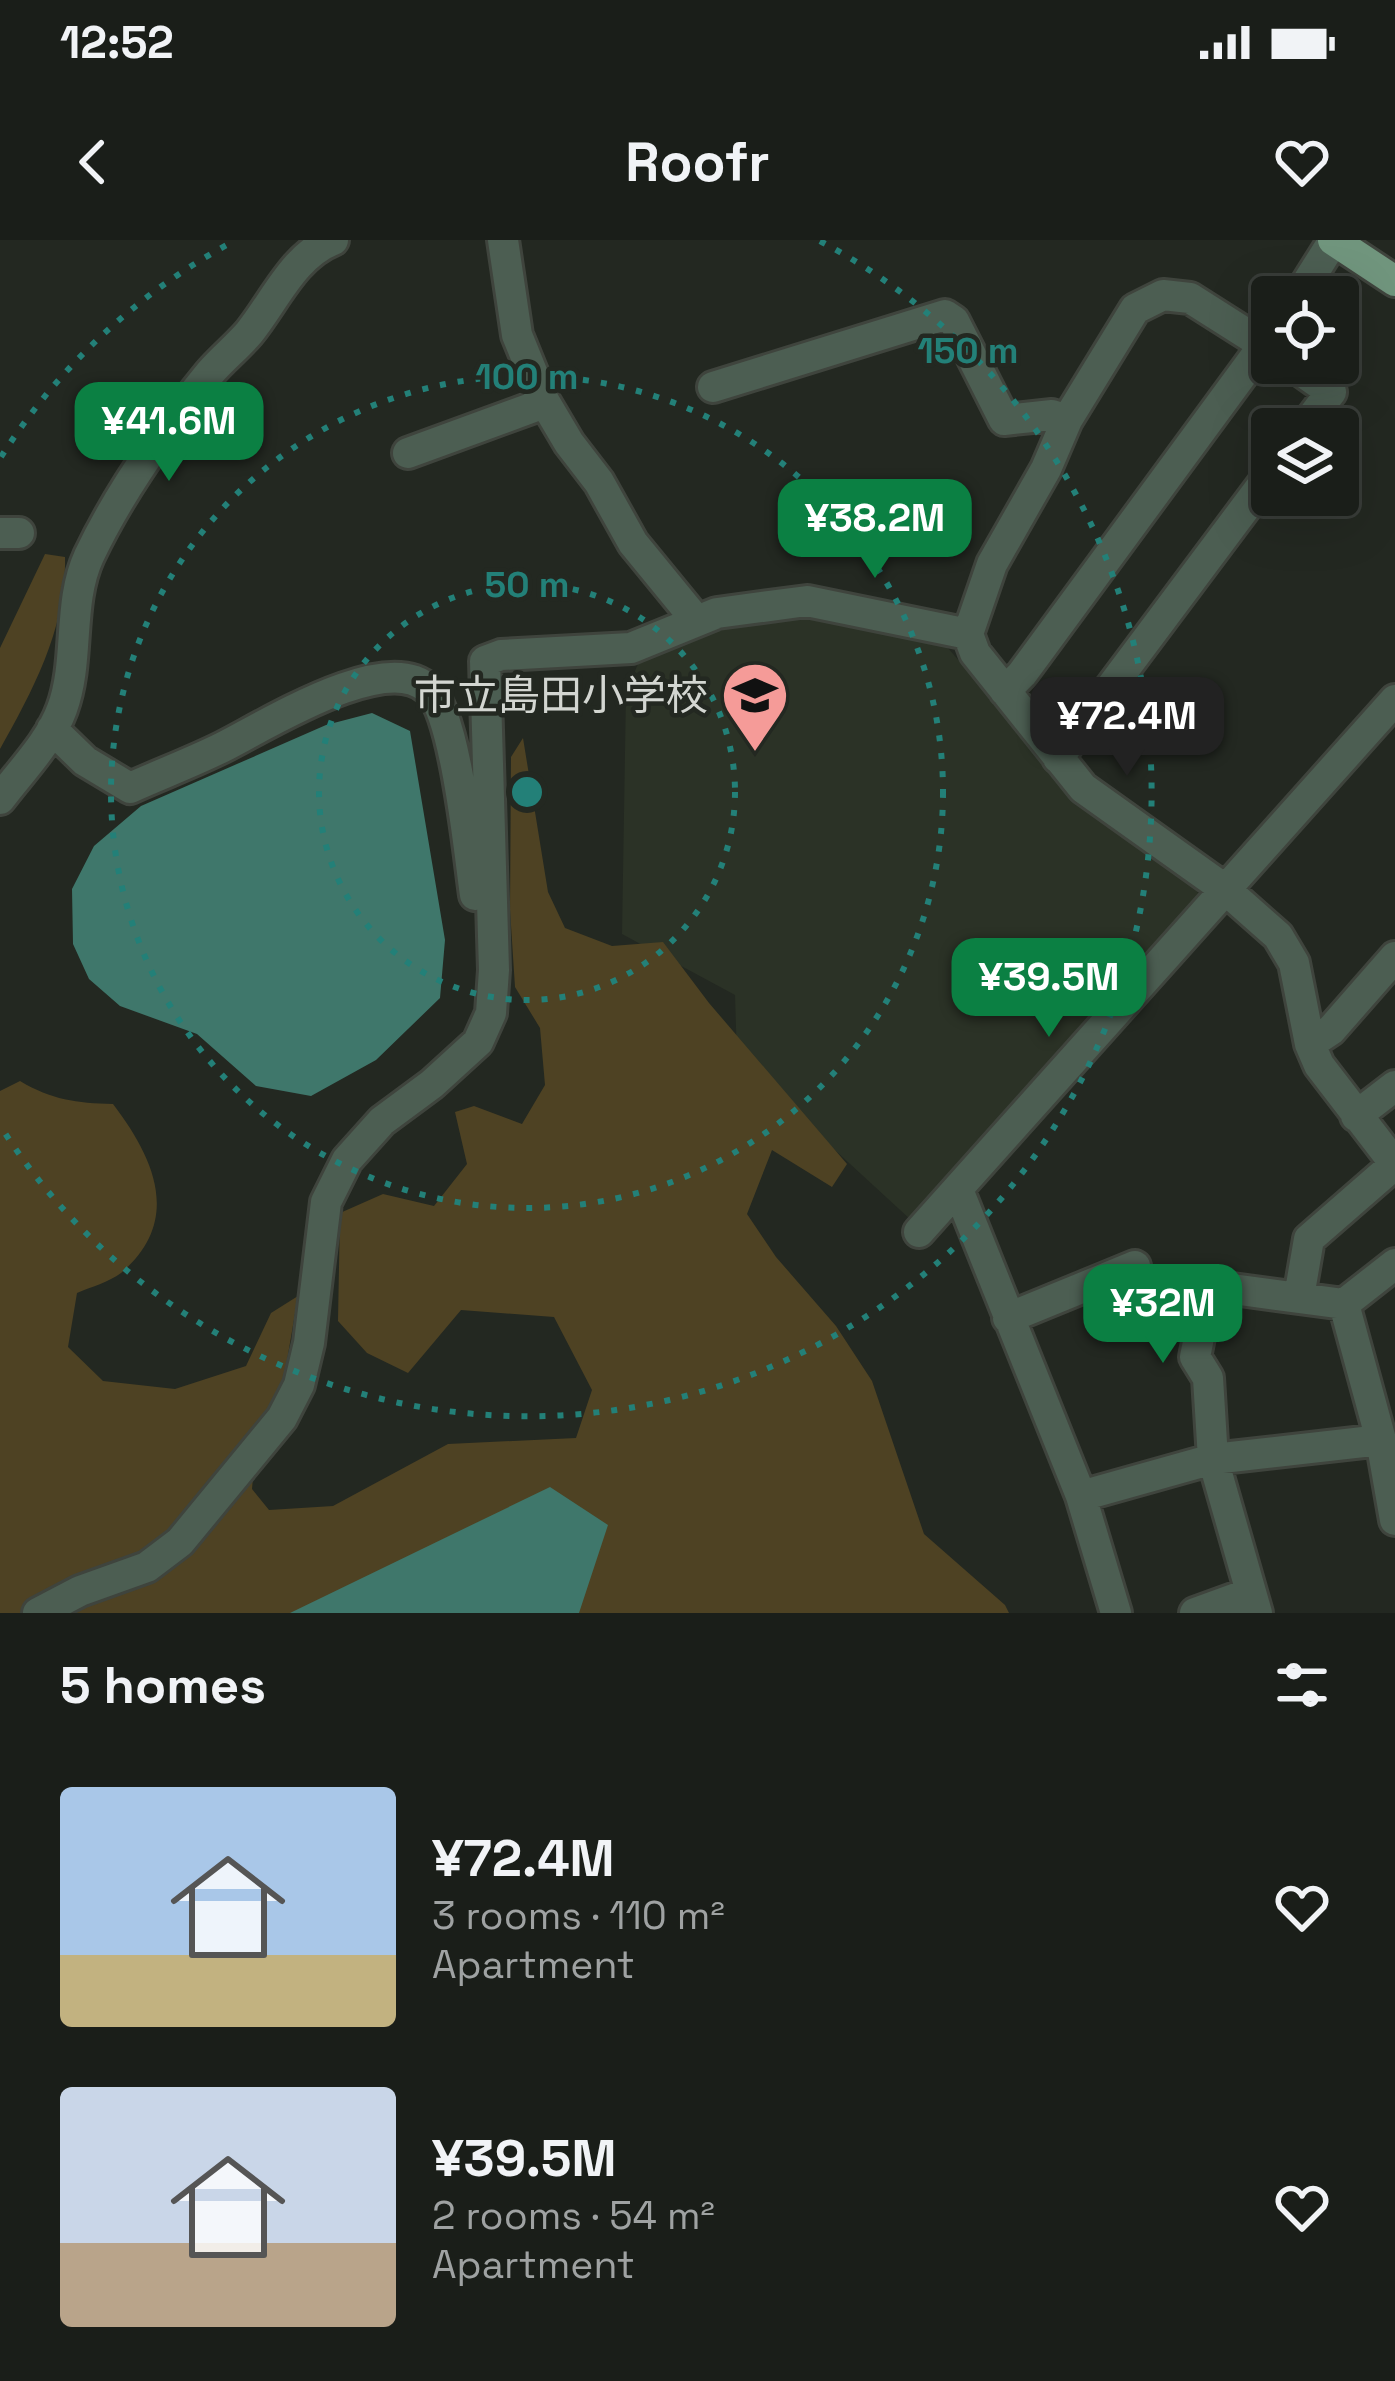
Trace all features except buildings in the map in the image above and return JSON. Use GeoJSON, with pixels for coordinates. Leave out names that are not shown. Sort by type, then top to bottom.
{"type":"FeatureCollection","features":[{"type":"Feature","properties":{"kind":"main road"},"geometry":{"type":"LineString","coordinates":[[1333,240],[1395,281]]}},
{"type":"Feature","properties":{"kind":"street"},"geometry":{"type":"LineString","coordinates":[[0,799],[63,707],[76,602],[88,559],[144,463],[309,252],[333,240]]}},
{"type":"Feature","properties":{"kind":"street"},"geometry":{"type":"LineString","coordinates":[[503,240],[518,335],[543,399],[633,543],[696,620]]}},
{"type":"Feature","properties":{"kind":"street"},"geometry":{"type":"LineString","coordinates":[[1311,276],[1333,240]]}},
{"type":"Feature","properties":{"kind":"street"},"geometry":{"type":"LineString","coordinates":[[1251,333],[1190,298],[1163,295],[1135,309],[1067,420],[1046,469],[992,564],[968,634],[975,653],[1083,788],[1226,890],[1278,936],[1294,962],[1310,1044],[1319,1065],[1395,1164],[1310,1239],[1299,1297]]}},
{"type":"Feature","properties":{"kind":"street"},"geometry":{"type":"LineString","coordinates":[[712,387],[945,315],[954,321],[1004,420],[1052,415],[1067,420]]}},
{"type":"Feature","properties":{"kind":"street"},"geometry":{"type":"LineString","coordinates":[[1005,691],[1251,367]]}},
{"type":"Feature","properties":{"kind":"street"},"geometry":{"type":"LineString","coordinates":[[1319,408],[1331,392],[1320,384]]}},
{"type":"Feature","properties":{"kind":"street"},"geometry":{"type":"LineString","coordinates":[[408,453],[531,408],[543,399]]}},
{"type":"Feature","properties":{"kind":"street"},"geometry":{"type":"LineString","coordinates":[[1058,758],[1251,500]]}},
{"type":"Feature","properties":{"kind":"street"},"geometry":{"type":"LineString","coordinates":[[38,1613],[147,1567],[179,1542],[282,1418],[299,1384],[309,1343],[326,1202],[347,1160],[382,1121],[478,1042],[491,1013],[494,970],[485,662],[501,655],[632,648],[717,613],[807,601],[968,634]]}},
{"type":"Feature","properties":{"kind":"street"},"geometry":{"type":"LineString","coordinates":[[52,729],[85,761],[130,788],[220,749],[304,704],[380,678],[409,679],[428,688],[442,709],[461,800],[481,942],[494,970]]}},
{"type":"Feature","properties":{"kind":"street"},"geometry":{"type":"LineString","coordinates":[[919,1232],[1395,700]]}},
{"type":"Feature","properties":{"kind":"street"},"geometry":{"type":"LineString","coordinates":[[1310,1044],[1331,1030],[1395,957]]}},
{"type":"Feature","properties":{"kind":"street"},"geometry":{"type":"LineString","coordinates":[[1356,1116],[1395,1087]]}},
{"type":"Feature","properties":{"kind":"street"},"geometry":{"type":"LineString","coordinates":[[959,1192],[1081,1496],[1116,1613]]}},
{"type":"Feature","properties":{"kind":"street"},"geometry":{"type":"LineString","coordinates":[[1196,1613],[1253,1603],[1213,1459],[1208,1378],[1195,1357],[1207,1298],[1225,1288],[1343,1304],[1395,1264]]}},
{"type":"Feature","properties":{"kind":"street"},"geometry":{"type":"LineString","coordinates":[[1008,1318],[1135,1266]]}},
{"type":"Feature","properties":{"kind":"street"},"geometry":{"type":"LineString","coordinates":[[1343,1304],[1381,1440],[1395,1520]]}},
{"type":"Feature","properties":{"kind":"street"},"geometry":{"type":"LineString","coordinates":[[1081,1496],[1213,1459],[1381,1440]]}},
{"type":"Feature","properties":{"kind":"shaded area"},"geometry":{"type":"Polygon","coordinates":[[[45,554],[65,557],[60,608],[36,681],[0,749],[0,648],[45,554]]]}},
{"type":"Feature","properties":{"kind":"shaded area"},"geometry":{"type":"Polygon","coordinates":[[[806,613],[941,640],[1061,779],[1189,877],[1199,895],[1193,915],[911,1220],[737,1060],[735,995],[622,934],[626,692],[638,664],[700,631],[806,613]]]}},
{"type":"Feature","properties":{"kind":"shaded area"},"geometry":{"type":"Polygon","coordinates":[[[523,738],[548,892],[565,928],[612,946],[663,942],[847,1164],[832,1187],[772,1150],[747,1214],[776,1257],[836,1326],[872,1381],[924,1534],[1009,1613],[0,1613],[0,1091],[20,1081],[65,1099],[113,1104],[150,1167],[157,1210],[140,1253],[121,1273],[77,1293],[68,1347],[103,1381],[175,1389],[246,1366],[271,1313],[298,1296],[284,1378],[256,1443],[252,1489],[269,1510],[333,1506],[448,1444],[576,1438],[592,1390],[554,1317],[461,1310],[408,1373],[367,1353],[338,1321],[340,1213],[383,1194],[434,1206],[467,1164],[455,1112],[474,1106],[522,1124],[545,1085],[540,1028],[515,987],[510,910],[511,757],[523,738]]]}},
{"type":"Feature","properties":{"kind":"water"},"geometry":{"type":"Polygon","coordinates":[[[372,713],[410,731],[445,940],[440,998],[376,1060],[311,1096],[256,1086],[197,1034],[120,1006],[89,979],[73,944],[72,889],[94,846],[141,806],[326,725],[372,713]]]}},
{"type":"Feature","properties":{"kind":"water"},"geometry":{"type":"Polygon","coordinates":[[[550,1487],[608,1525],[579,1613],[290,1613],[550,1487]]]}},
{"type":"Feature","properties":{"kind":"place","name":"市立島田小学校"},"geometry":{"type":"Point","coordinates":[755,754]}}]}
